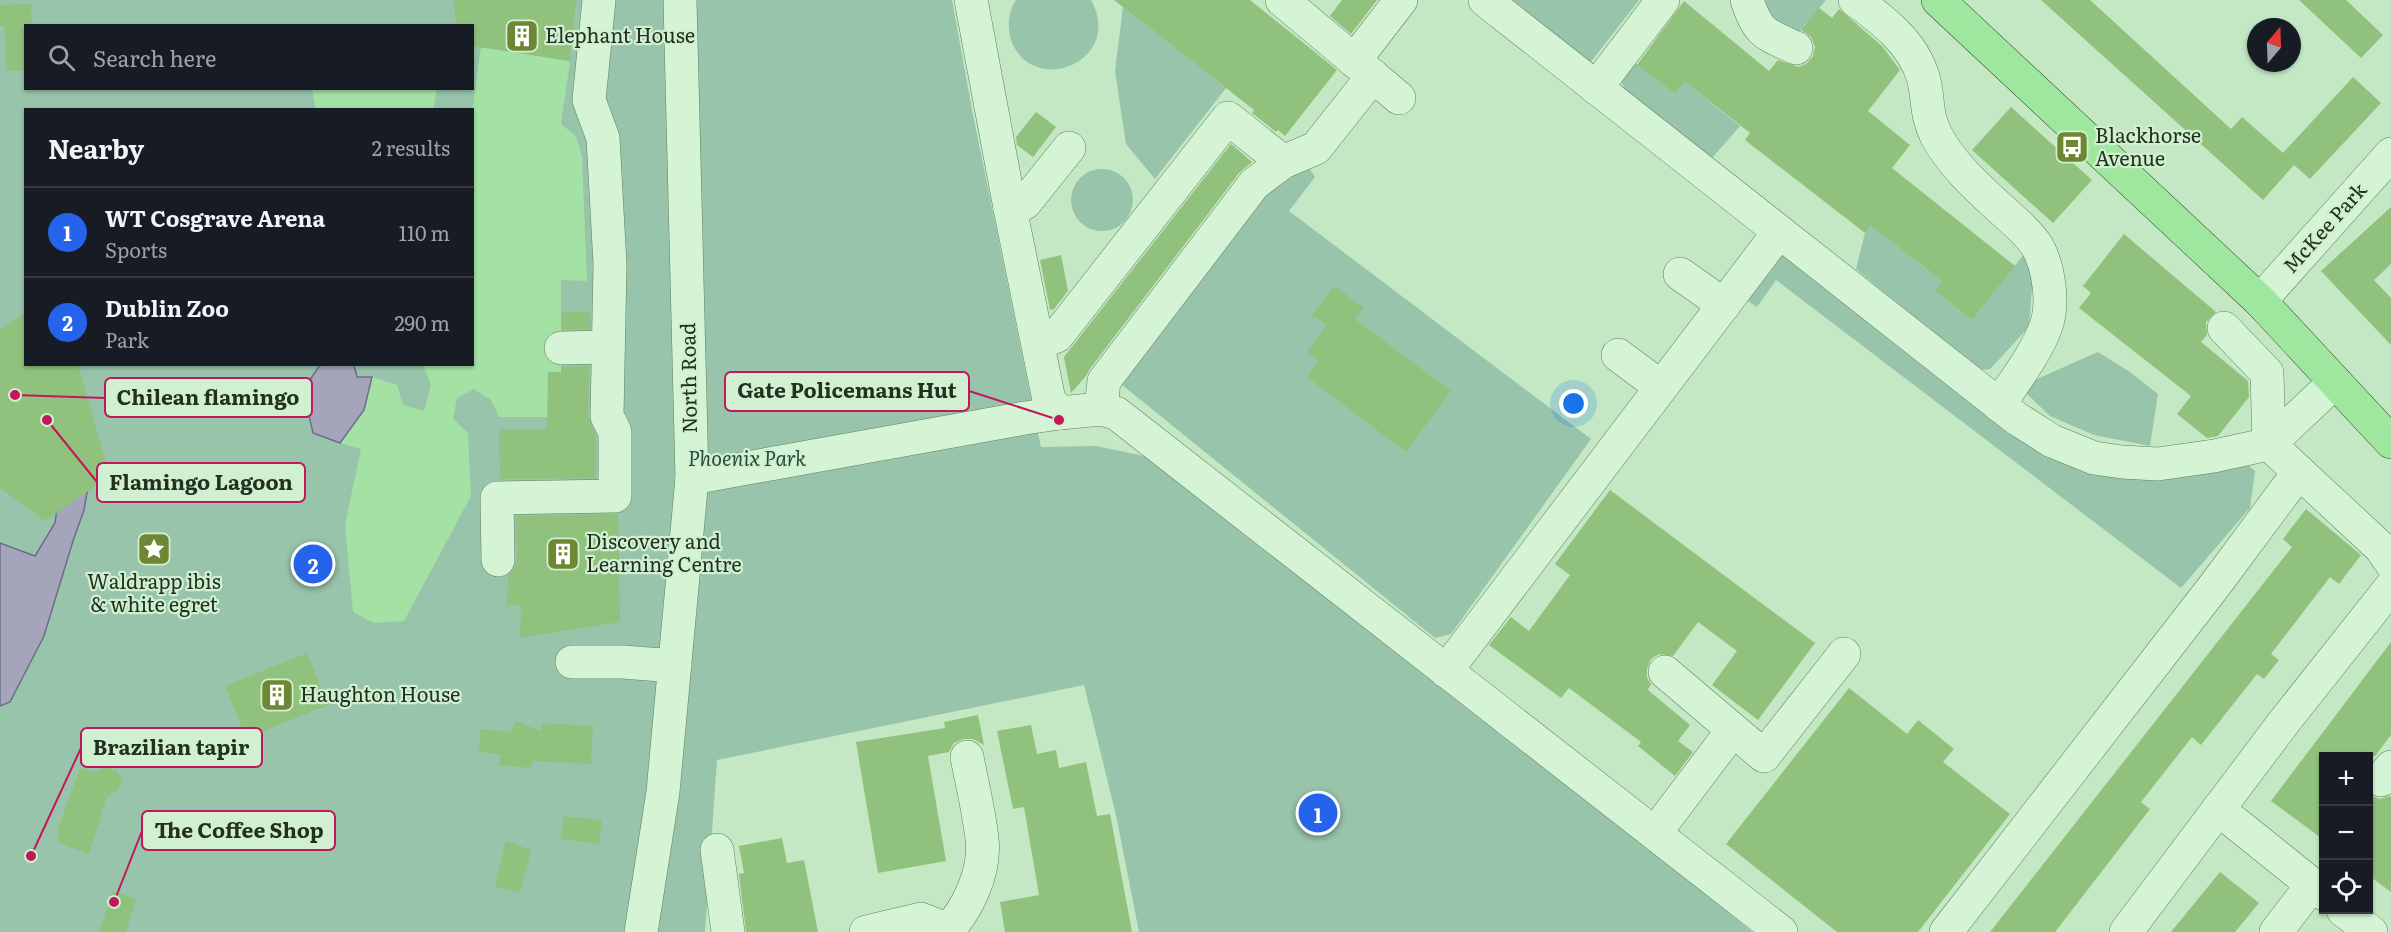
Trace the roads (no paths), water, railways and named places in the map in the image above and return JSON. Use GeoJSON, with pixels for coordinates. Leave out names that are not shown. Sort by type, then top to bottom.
{"type":"FeatureCollection","features":[{"type":"Feature","properties":{"kind":"main road"},"geometry":{"type":"LineString","coordinates":[[1938,0],[2260,301],[2391,442]]}},
{"type":"Feature","properties":{"kind":"street"},"geometry":{"type":"LineString","coordinates":[[498,560],[497,498],[615,496],[615,432],[607,417],[610,264],[603,138],[589,100],[599,0]]}},
{"type":"Feature","properties":{"kind":"street","name":"North Road"},"geometry":{"type":"LineString","coordinates":[[641,932],[663,792],[692,478],[680,0]]}},
{"type":"Feature","properties":{"kind":"street"},"geometry":{"type":"LineString","coordinates":[[971,0],[1049,400],[1060,413]]}},
{"type":"Feature","properties":{"kind":"street"},"geometry":{"type":"LineString","coordinates":[[1101,409],[1104,381],[1254,184],[1282,162],[1316,148],[1401,0]]}},
{"type":"Feature","properties":{"kind":"street"},"geometry":{"type":"LineString","coordinates":[[1485,0],[1998,405],[2052,441],[2094,458],[2122,462],[2158,464],[2214,456],[2269,444],[2335,382]]}},
{"type":"Feature","properties":{"kind":"street"},"geometry":{"type":"LineString","coordinates":[[1596,88],[1663,0]]}},
{"type":"Feature","properties":{"kind":"street"},"geometry":{"type":"LineString","coordinates":[[1747,0],[1752,17],[1762,33],[1796,48]]}},
{"type":"Feature","properties":{"kind":"street"},"geometry":{"type":"LineString","coordinates":[[1855,0],[1900,37],[1916,59],[1924,79],[1926,108],[1936,134],[1952,159],[2018,224],[2037,247],[2050,293],[2046,326],[2033,351],[1998,405]]}},
{"type":"Feature","properties":{"kind":"street"},"geometry":{"type":"LineString","coordinates":[[1299,5],[1363,69],[1399,98]]}},
{"type":"Feature","properties":{"kind":"street"},"geometry":{"type":"LineString","coordinates":[[1038,343],[1057,336],[1228,118],[1282,162]]}},
{"type":"Feature","properties":{"kind":"street"},"geometry":{"type":"LineString","coordinates":[[1010,208],[1025,203],[1069,148]]}},
{"type":"Feature","properties":{"kind":"street","name":"McKee Park"},"geometry":{"type":"LineString","coordinates":[[2260,301],[2391,154]]}},
{"type":"Feature","properties":{"kind":"street"},"geometry":{"type":"LineString","coordinates":[[1446,671],[1779,232]]}},
{"type":"Feature","properties":{"kind":"street"},"geometry":{"type":"LineString","coordinates":[[1680,274],[1724,305]]}},
{"type":"Feature","properties":{"kind":"street"},"geometry":{"type":"LineString","coordinates":[[2223,328],[2267,373],[2269,444],[2381,548],[2391,563]]}},
{"type":"Feature","properties":{"kind":"street"},"geometry":{"type":"LineString","coordinates":[[561,348],[608,347]]}},
{"type":"Feature","properties":{"kind":"street"},"geometry":{"type":"LineString","coordinates":[[1618,355],[1661,387]]}},
{"type":"Feature","properties":{"kind":"street"},"geometry":{"type":"LineString","coordinates":[[692,478],[1025,417],[1101,409],[1116,413],[1781,932]]}},
{"type":"Feature","properties":{"kind":"street"},"geometry":{"type":"LineString","coordinates":[[1946,932],[2215,585],[2299,472]]}},
{"type":"Feature","properties":{"kind":"street"},"geometry":{"type":"LineString","coordinates":[[2126,932],[2218,809],[2391,587]]}},
{"type":"Feature","properties":{"kind":"street"},"geometry":{"type":"LineString","coordinates":[[1665,672],[1764,756],[1844,654]]}},
{"type":"Feature","properties":{"kind":"street"},"geometry":{"type":"LineString","coordinates":[[572,662],[623,662],[675,666]]}},
{"type":"Feature","properties":{"kind":"street"},"geometry":{"type":"LineString","coordinates":[[1655,833],[1733,730]]}},
{"type":"Feature","properties":{"kind":"street"},"geometry":{"type":"LineString","coordinates":[[866,932],[921,918],[948,931],[966,906],[981,863],[983,841],[967,757]]}},
{"type":"Feature","properties":{"kind":"street"},"geometry":{"type":"LineString","coordinates":[[2218,809],[2318,890],[2276,932]]}},
{"type":"Feature","properties":{"kind":"street"},"geometry":{"type":"LineString","coordinates":[[717,850],[728,932]]}},
{"type":"Feature","properties":{"kind":"street"},"geometry":{"type":"LineString","coordinates":[[2349,914],[2371,932]]}},
{"type":"Feature","properties":{"kind":"water"},"geometry":{"type":"Polygon","coordinates":[[[20,362],[91,470],[84,510],[44,636],[10,702],[0,706],[0,543],[35,556],[55,523],[59,493],[20,362]]]}},
{"type":"Feature","properties":{"kind":"water"},"geometry":{"type":"Polygon","coordinates":[[[319,366],[354,366],[357,377],[372,377],[364,410],[340,443],[313,433],[303,390],[319,366]]]}},
{"type":"Feature","properties":{"kind":"place","name":"Elephant House"},"geometry":{"type":"Point","coordinates":[522,36]}},
{"type":"Feature","properties":{"kind":"place","name":"Blackhorse Avenue"},"geometry":{"type":"Point","coordinates":[2072,147]}},
{"type":"Feature","properties":{"kind":"place","name":"Chilean flamingo"},"geometry":{"type":"Point","coordinates":[15,395]}},
{"type":"Feature","properties":{"kind":"place","name":"Flamingo Lagoon"},"geometry":{"type":"Point","coordinates":[47,420]}},
{"type":"Feature","properties":{"kind":"place","name":"Gate Policemans Hut"},"geometry":{"type":"Point","coordinates":[1059,420]}},
{"type":"Feature","properties":{"kind":"place","name":"Waldrapp ibis & white egret"},"geometry":{"type":"Point","coordinates":[154,549]}},
{"type":"Feature","properties":{"kind":"place","name":"Discovery and Learning Centre"},"geometry":{"type":"Point","coordinates":[563,554]}},
{"type":"Feature","properties":{"kind":"place","name":"Dublin Zoo"},"geometry":{"type":"Point","coordinates":[313,564]}},
{"type":"Feature","properties":{"kind":"place","name":"Haughton House"},"geometry":{"type":"Point","coordinates":[277,695]}},
{"type":"Feature","properties":{"kind":"place","name":"WT Cosgrave Arena"},"geometry":{"type":"Point","coordinates":[1318,813]}},
{"type":"Feature","properties":{"kind":"place","name":"Brazilian tapir"},"geometry":{"type":"Point","coordinates":[31,856]}},
{"type":"Feature","properties":{"kind":"place","name":"The Coffee Shop"},"geometry":{"type":"Point","coordinates":[114,902]}},
{"type":"Feature","properties":{"kind":"park label","name":"Phoenix Park"},"geometry":{"type":"Point","coordinates":[747,459]}}]}
